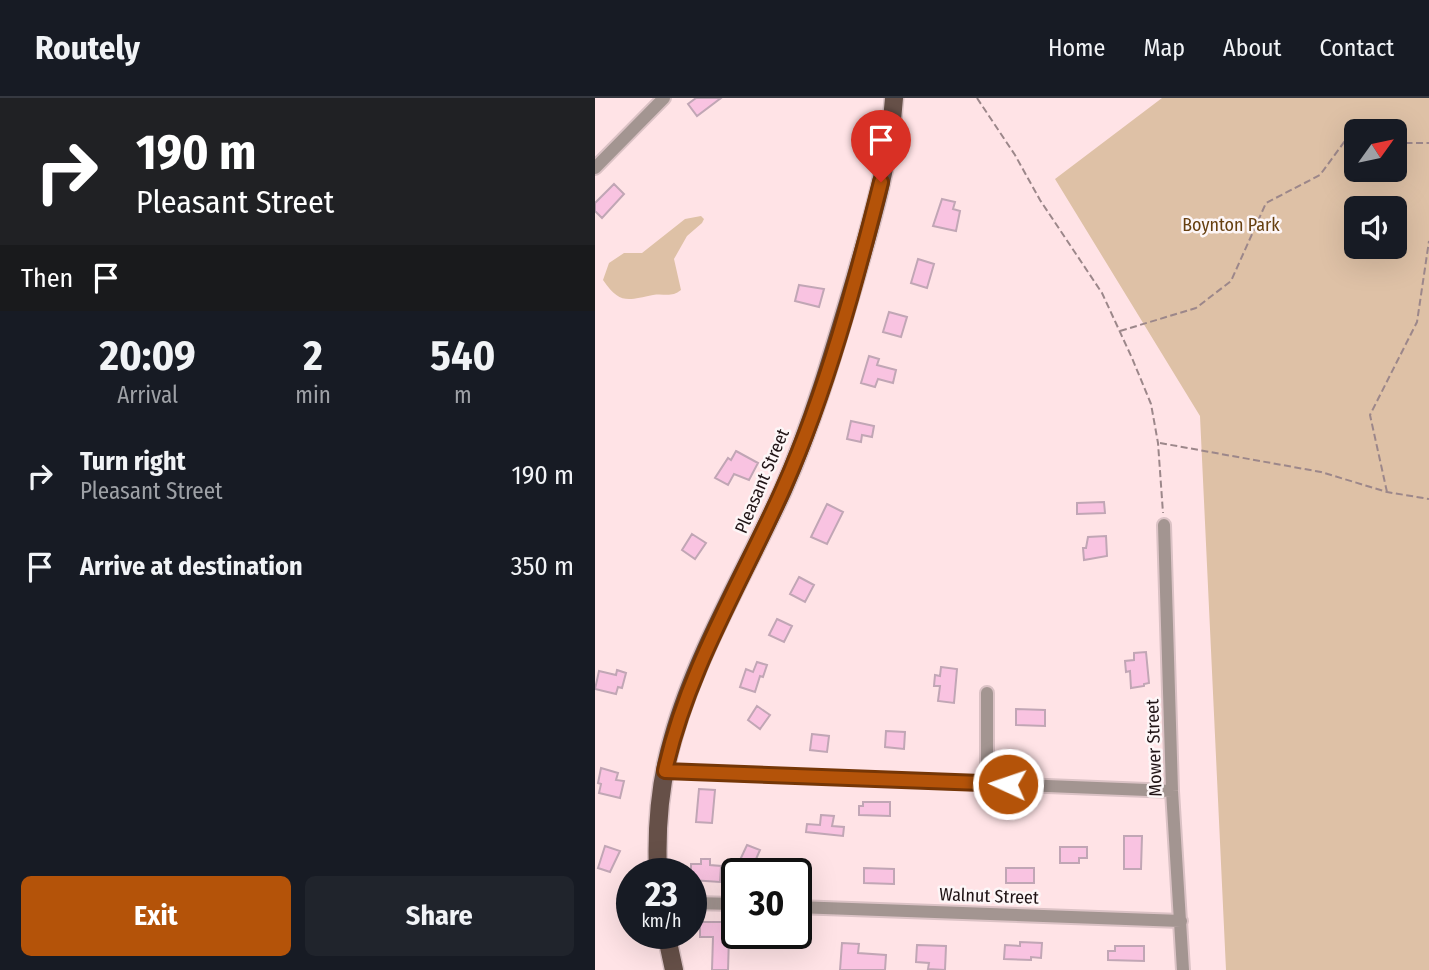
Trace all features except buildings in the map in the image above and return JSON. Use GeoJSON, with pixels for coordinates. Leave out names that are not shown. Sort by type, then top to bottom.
{"type":"FeatureCollection","features":[{"type":"Feature","properties":{"kind":"main road","name":"Pleasant Street"},"geometry":{"type":"LineString","coordinates":[[658,858],[659,808],[673,737],[696,675],[759,543],[805,437],[868,234],[889,143],[894,98]]}},
{"type":"Feature","properties":{"kind":"main road"},"geometry":{"type":"LineString","coordinates":[[669,949],[674,970]]}},
{"type":"Feature","properties":{"kind":"street"},"geometry":{"type":"LineString","coordinates":[[595,168],[664,98]]}},
{"type":"Feature","properties":{"kind":"street","name":"Mower Street"},"geometry":{"type":"LineString","coordinates":[[1164,525],[1172,790],[1183,970]]}},
{"type":"Feature","properties":{"kind":"street"},"geometry":{"type":"LineString","coordinates":[[987,693],[987,782]]}},
{"type":"Feature","properties":{"kind":"street"},"geometry":{"type":"LineString","coordinates":[[665,771],[987,782],[1079,789],[1172,790]]}},
{"type":"Feature","properties":{"kind":"street","name":"Walnut Street"},"geometry":{"type":"LineString","coordinates":[[812,907],[1181,921]]}},
{"type":"Feature","properties":{"kind":"path"},"geometry":{"type":"LineString","coordinates":[[977,98],[1015,155],[1039,200],[1102,293],[1120,331],[1151,404],[1158,443],[1164,525]]}},
{"type":"Feature","properties":{"kind":"path"},"geometry":{"type":"LineString","coordinates":[[1120,331],[1196,308],[1231,281],[1266,203],[1320,175],[1344,142]]}},
{"type":"Feature","properties":{"kind":"path"},"geometry":{"type":"LineString","coordinates":[[1407,143],[1429,143]]}},
{"type":"Feature","properties":{"kind":"path"},"geometry":{"type":"LineString","coordinates":[[1387,492],[1370,415],[1417,322],[1429,242]]}},
{"type":"Feature","properties":{"kind":"path"},"geometry":{"type":"LineString","coordinates":[[1158,443],[1321,472],[1387,492],[1429,499]]}},
{"type":"Feature","properties":{"kind":"green space","name":"Boynton Park"},"geometry":{"type":"Polygon","coordinates":[[[1162,98],[1429,98],[1429,970],[1226,970],[1200,416],[1055,179],[1162,98]]]}},
{"type":"Feature","properties":{"kind":"green space"},"geometry":{"type":"Polygon","coordinates":[[[701,216],[704,219],[702,223],[687,236],[674,259],[681,290],[671,295],[625,299],[614,294],[603,280],[609,263],[624,253],[642,253],[685,219],[701,216]]]}},
{"type":"Feature","properties":{"kind":"route"},"geometry":{"type":"LineString","coordinates":[[881,182],[845,313],[805,437],[759,543],[706,650],[685,701],[665,771],[1008,784]]}}]}
